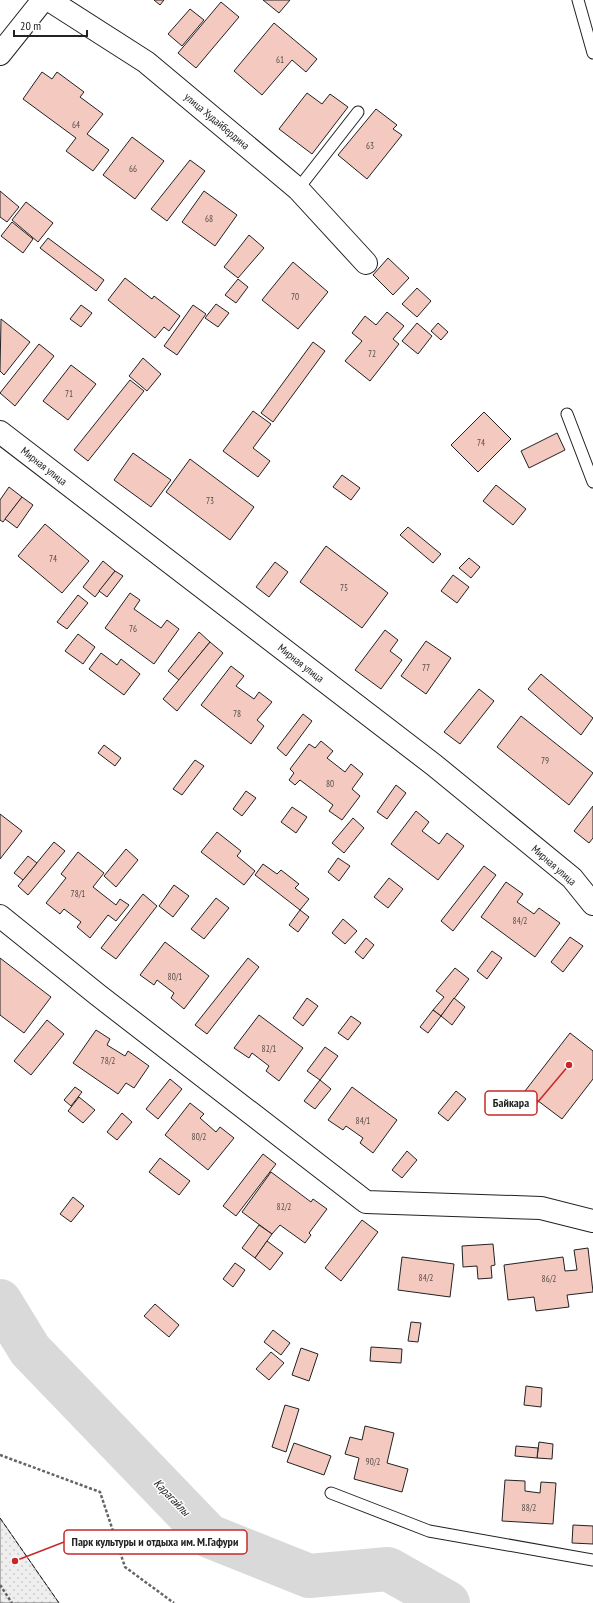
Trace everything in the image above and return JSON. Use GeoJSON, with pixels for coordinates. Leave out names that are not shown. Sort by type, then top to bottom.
{"type":"FeatureCollection","features":[{"type":"Feature","properties":{"kind":"street"},"geometry":{"type":"LineString","coordinates":[[0,54],[43,0]]}},
{"type":"Feature","properties":{"kind":"street","name":"улица Худайбердина"},"geometry":{"type":"LineString","coordinates":[[49,0],[146,62],[298,189],[366,263]]}},
{"type":"Feature","properties":{"kind":"street","name":"Мирная улица"},"geometry":{"type":"LineString","coordinates":[[0,432],[434,765],[572,878],[593,904]]}},
{"type":"Feature","properties":{"kind":"street"},"geometry":{"type":"LineString","coordinates":[[0,916],[104,1000],[366,1202],[541,1208],[593,1221]]}},
{"type":"Feature","properties":{"kind":"lane"},"geometry":{"type":"LineString","coordinates":[[578,0],[593,54]]}},
{"type":"Feature","properties":{"kind":"lane"},"geometry":{"type":"LineString","coordinates":[[298,189],[358,112]]}},
{"type":"Feature","properties":{"kind":"lane"},"geometry":{"type":"LineString","coordinates":[[567,414],[593,482]]}},
{"type":"Feature","properties":{"kind":"lane"},"geometry":{"type":"LineString","coordinates":[[331,1493],[429,1531],[593,1560]]}},
{"type":"Feature","properties":{"kind":"path"},"geometry":{"type":"LineString","coordinates":[[0,1455],[100,1492],[126,1567],[174,1603]]}},
{"type":"Feature","properties":{"kind":"path"},"geometry":{"type":"LineString","coordinates":[[0,1585],[12,1603]]}},
{"type":"Feature","properties":{"kind":"shaded area"},"geometry":{"type":"Polygon","coordinates":[[[0,1518],[59,1603],[0,1603],[0,1518]]]}},
{"type":"Feature","properties":{"kind":"building"},"geometry":{"type":"Polygon","coordinates":[[[154,0],[164,0],[160,5],[154,0]]]}},
{"type":"Feature","properties":{"kind":"building"},"geometry":{"type":"Polygon","coordinates":[[[263,0],[290,0],[279,13],[263,0]]]}},
{"type":"Feature","properties":{"kind":"building"},"geometry":{"type":"Polygon","coordinates":[[[221,2],[239,17],[196,68],[178,53],[221,2]]]}},
{"type":"Feature","properties":{"kind":"building"},"geometry":{"type":"Polygon","coordinates":[[[190,9],[204,20],[182,46],[168,34],[190,9]]]}},
{"type":"Feature","properties":{"kind":"building"},"geometry":{"type":"Polygon","coordinates":[[[274,23],[317,59],[306,72],[292,60],[262,95],[234,71],[274,23]]]}},
{"type":"Feature","properties":{"kind":"building"},"geometry":{"type":"Polygon","coordinates":[[[42,72],[52,79],[57,72],[84,92],[80,97],[103,114],[87,134],[109,150],[93,171],[66,151],[76,138],[23,99],[42,72]]]}},
{"type":"Feature","properties":{"kind":"building"},"geometry":{"type":"Polygon","coordinates":[[[307,93],[322,104],[330,94],[348,107],[312,154],[279,129],[307,93]]]}},
{"type":"Feature","properties":{"kind":"building"},"geometry":{"type":"Polygon","coordinates":[[[376,109],[397,125],[393,129],[402,135],[367,179],[338,155],[376,109]]]}},
{"type":"Feature","properties":{"kind":"building"},"geometry":{"type":"Polygon","coordinates":[[[132,137],[164,161],[135,199],[103,175],[132,137]]]}},
{"type":"Feature","properties":{"kind":"building"},"geometry":{"type":"Polygon","coordinates":[[[190,160],[205,171],[167,221],[151,209],[190,160]]]}},
{"type":"Feature","properties":{"kind":"building"},"geometry":{"type":"Polygon","coordinates":[[[0,191],[19,207],[7,222],[0,217],[0,191]]]}},
{"type":"Feature","properties":{"kind":"building"},"geometry":{"type":"Polygon","coordinates":[[[204,191],[237,215],[215,246],[182,222],[204,191]]]}},
{"type":"Feature","properties":{"kind":"building"},"geometry":{"type":"Polygon","coordinates":[[[26,202],[53,223],[38,242],[12,220],[26,202]]]}},
{"type":"Feature","properties":{"kind":"building"},"geometry":{"type":"Polygon","coordinates":[[[12,222],[33,239],[23,253],[1,236],[12,222]]]}},
{"type":"Feature","properties":{"kind":"building"},"geometry":{"type":"Polygon","coordinates":[[[249,235],[264,248],[238,278],[224,267],[249,235]]]}},
{"type":"Feature","properties":{"kind":"building"},"geometry":{"type":"Polygon","coordinates":[[[48,238],[104,280],[96,291],[40,248],[48,238]]]}},
{"type":"Feature","properties":{"kind":"building"},"geometry":{"type":"Polygon","coordinates":[[[388,258],[409,278],[393,295],[373,275],[388,258]]]}},
{"type":"Feature","properties":{"kind":"building"},"geometry":{"type":"Polygon","coordinates":[[[293,262],[328,292],[298,329],[262,300],[293,262]]]}},
{"type":"Feature","properties":{"kind":"building"},"geometry":{"type":"Polygon","coordinates":[[[125,278],[152,299],[154,296],[180,316],[169,331],[164,327],[155,338],[108,300],[125,278]]]}},
{"type":"Feature","properties":{"kind":"building"},"geometry":{"type":"Polygon","coordinates":[[[238,279],[248,287],[236,303],[225,295],[238,279]]]}},
{"type":"Feature","properties":{"kind":"building"},"geometry":{"type":"Polygon","coordinates":[[[417,288],[431,301],[417,317],[402,304],[417,288]]]}},
{"type":"Feature","properties":{"kind":"building"},"geometry":{"type":"Polygon","coordinates":[[[216,304],[229,313],[218,327],[205,318],[216,304]]]}},
{"type":"Feature","properties":{"kind":"building"},"geometry":{"type":"Polygon","coordinates":[[[81,305],[92,313],[81,327],[70,319],[81,305]]]}},
{"type":"Feature","properties":{"kind":"building"},"geometry":{"type":"Polygon","coordinates":[[[193,305],[206,314],[177,355],[164,346],[193,305]]]}},
{"type":"Feature","properties":{"kind":"building"},"geometry":{"type":"Polygon","coordinates":[[[387,312],[404,326],[393,339],[399,344],[370,381],[345,361],[362,341],[352,333],[365,316],[376,325],[387,312]]]}},
{"type":"Feature","properties":{"kind":"building"},"geometry":{"type":"Polygon","coordinates":[[[1,319],[30,342],[4,375],[0,371],[1,319]]]}},
{"type":"Feature","properties":{"kind":"building"},"geometry":{"type":"Polygon","coordinates":[[[417,323],[432,336],[418,354],[402,341],[417,323]]]}},
{"type":"Feature","properties":{"kind":"building"},"geometry":{"type":"Polygon","coordinates":[[[438,323],[448,332],[441,340],[431,331],[438,323]]]}},
{"type":"Feature","properties":{"kind":"building"},"geometry":{"type":"Polygon","coordinates":[[[313,342],[325,351],[273,422],[261,413],[313,342]]]}},
{"type":"Feature","properties":{"kind":"building"},"geometry":{"type":"Polygon","coordinates":[[[39,344],[54,356],[15,406],[0,393],[39,344]]]}},
{"type":"Feature","properties":{"kind":"building"},"geometry":{"type":"Polygon","coordinates":[[[143,358],[161,374],[147,391],[129,376],[143,358]]]}},
{"type":"Feature","properties":{"kind":"building"},"geometry":{"type":"Polygon","coordinates":[[[71,365],[96,384],[68,420],[43,401],[71,365]]]}},
{"type":"Feature","properties":{"kind":"building"},"geometry":{"type":"Polygon","coordinates":[[[130,380],[144,391],[88,461],[74,450],[130,380]]]}},
{"type":"Feature","properties":{"kind":"building"},"geometry":{"type":"Polygon","coordinates":[[[253,411],[271,424],[253,448],[270,461],[258,477],[223,451],[253,411]]]}},
{"type":"Feature","properties":{"kind":"building"},"geometry":{"type":"Polygon","coordinates":[[[484,412],[511,439],[478,472],[451,445],[484,412]]]}},
{"type":"Feature","properties":{"kind":"building"},"geometry":{"type":"Polygon","coordinates":[[[557,433],[565,450],[529,468],[521,451],[557,433]]]}},
{"type":"Feature","properties":{"kind":"building"},"geometry":{"type":"Polygon","coordinates":[[[133,453],[171,480],[151,507],[114,480],[133,453]]]}},
{"type":"Feature","properties":{"kind":"building"},"geometry":{"type":"Polygon","coordinates":[[[190,459],[254,507],[230,540],[166,492],[190,459]]]}},
{"type":"Feature","properties":{"kind":"building"},"geometry":{"type":"Polygon","coordinates":[[[342,475],[360,488],[351,500],[333,487],[342,475]]]}},
{"type":"Feature","properties":{"kind":"building"},"geometry":{"type":"Polygon","coordinates":[[[496,485],[526,509],[513,525],[483,501],[496,485]]]}},
{"type":"Feature","properties":{"kind":"building"},"geometry":{"type":"Polygon","coordinates":[[[9,487],[22,497],[3,522],[0,520],[0,500],[9,487]]]}},
{"type":"Feature","properties":{"kind":"building"},"geometry":{"type":"Polygon","coordinates":[[[22,497],[33,505],[17,528],[5,519],[22,497]]]}},
{"type":"Feature","properties":{"kind":"building"},"geometry":{"type":"Polygon","coordinates":[[[45,524],[89,561],[62,593],[18,556],[45,524]]]}},
{"type":"Feature","properties":{"kind":"building"},"geometry":{"type":"Polygon","coordinates":[[[408,527],[441,554],[433,563],[400,535],[408,527]]]}},
{"type":"Feature","properties":{"kind":"building"},"geometry":{"type":"Polygon","coordinates":[[[326,546],[388,593],[362,628],[300,582],[326,546]]]}},
{"type":"Feature","properties":{"kind":"building"},"geometry":{"type":"Polygon","coordinates":[[[469,558],[480,567],[471,578],[459,568],[469,558]]]}},
{"type":"Feature","properties":{"kind":"building"},"geometry":{"type":"Polygon","coordinates":[[[103,561],[115,571],[95,597],[83,587],[103,561]]]}},
{"type":"Feature","properties":{"kind":"building"},"geometry":{"type":"Polygon","coordinates":[[[275,562],[288,572],[269,597],[256,587],[275,562]]]}},
{"type":"Feature","properties":{"kind":"building"},"geometry":{"type":"Polygon","coordinates":[[[115,571],[123,576],[107,597],[99,591],[115,571]]]}},
{"type":"Feature","properties":{"kind":"building"},"geometry":{"type":"Polygon","coordinates":[[[453,575],[469,587],[457,603],[441,591],[453,575]]]}},
{"type":"Feature","properties":{"kind":"building"},"geometry":{"type":"Polygon","coordinates":[[[130,593],[140,600],[134,609],[161,628],[167,620],[179,629],[154,664],[105,628],[130,593]]]}},
{"type":"Feature","properties":{"kind":"building"},"geometry":{"type":"Polygon","coordinates":[[[78,595],[88,603],[67,629],[57,622],[78,595]]]}},
{"type":"Feature","properties":{"kind":"building"},"geometry":{"type":"Polygon","coordinates":[[[385,630],[398,640],[390,651],[402,660],[381,689],[355,670],[385,630]]]}},
{"type":"Feature","properties":{"kind":"building"},"geometry":{"type":"Polygon","coordinates":[[[199,632],[210,642],[179,680],[168,671],[199,632]]]}},
{"type":"Feature","properties":{"kind":"building"},"geometry":{"type":"Polygon","coordinates":[[[78,634],[95,647],[83,664],[65,651],[78,634]]]}},
{"type":"Feature","properties":{"kind":"building"},"geometry":{"type":"Polygon","coordinates":[[[426,641],[451,658],[426,694],[401,676],[426,641]]]}},
{"type":"Feature","properties":{"kind":"building"},"geometry":{"type":"Polygon","coordinates":[[[210,642],[223,653],[177,711],[163,699],[210,642]]]}},
{"type":"Feature","properties":{"kind":"building"},"geometry":{"type":"Polygon","coordinates":[[[101,653],[117,665],[121,659],[140,674],[124,695],[89,669],[101,653]]]}},
{"type":"Feature","properties":{"kind":"building"},"geometry":{"type":"Polygon","coordinates":[[[231,666],[244,676],[236,686],[254,699],[259,692],[272,702],[257,720],[264,726],[251,744],[201,705],[231,666]]]}},
{"type":"Feature","properties":{"kind":"building"},"geometry":{"type":"Polygon","coordinates":[[[541,674],[593,718],[581,735],[528,689],[541,674]]]}},
{"type":"Feature","properties":{"kind":"building"},"geometry":{"type":"Polygon","coordinates":[[[479,689],[494,701],[460,744],[444,732],[479,689]]]}},
{"type":"Feature","properties":{"kind":"building"},"geometry":{"type":"Polygon","coordinates":[[[303,714],[312,721],[286,756],[277,748],[303,714]]]}},
{"type":"Feature","properties":{"kind":"building"},"geometry":{"type":"Polygon","coordinates":[[[521,716],[593,773],[569,805],[497,747],[521,716]]]}},
{"type":"Feature","properties":{"kind":"building"},"geometry":{"type":"Polygon","coordinates":[[[321,741],[333,751],[327,758],[345,772],[351,764],[363,774],[352,789],[360,796],[342,820],[329,811],[333,805],[300,780],[295,785],[289,780],[294,773],[290,769],[309,744],[315,748],[321,741]]]}},
{"type":"Feature","properties":{"kind":"building"},"geometry":{"type":"Polygon","coordinates":[[[104,745],[121,758],[115,766],[98,753],[104,745]]]}},
{"type":"Feature","properties":{"kind":"building"},"geometry":{"type":"Polygon","coordinates":[[[195,760],[204,766],[182,795],[173,789],[195,760]]]}},
{"type":"Feature","properties":{"kind":"building"},"geometry":{"type":"Polygon","coordinates":[[[396,785],[406,793],[387,819],[377,812],[396,785]]]}},
{"type":"Feature","properties":{"kind":"building"},"geometry":{"type":"Polygon","coordinates":[[[246,791],[256,798],[242,816],[233,809],[246,791]]]}},
{"type":"Feature","properties":{"kind":"building"},"geometry":{"type":"Polygon","coordinates":[[[593,806],[593,838],[589,843],[574,831],[593,806]]]}},
{"type":"Feature","properties":{"kind":"building"},"geometry":{"type":"Polygon","coordinates":[[[292,807],[307,817],[296,833],[281,822],[292,807]]]}},
{"type":"Feature","properties":{"kind":"building"},"geometry":{"type":"Polygon","coordinates":[[[416,811],[429,822],[422,831],[439,844],[447,833],[464,846],[438,880],[391,844],[416,811]]]}},
{"type":"Feature","properties":{"kind":"building"},"geometry":{"type":"Polygon","coordinates":[[[0,814],[22,831],[0,859],[0,814]]]}},
{"type":"Feature","properties":{"kind":"building"},"geometry":{"type":"Polygon","coordinates":[[[353,818],[364,828],[344,853],[332,843],[353,818]]]}},
{"type":"Feature","properties":{"kind":"building"},"geometry":{"type":"Polygon","coordinates":[[[217,832],[241,851],[237,856],[255,871],[244,885],[201,852],[217,832]]]}},
{"type":"Feature","properties":{"kind":"building"},"geometry":{"type":"Polygon","coordinates":[[[54,842],[65,851],[28,895],[18,886],[54,842]]]}},
{"type":"Feature","properties":{"kind":"building"},"geometry":{"type":"Polygon","coordinates":[[[126,849],[138,860],[116,887],[104,876],[126,849]]]}},
{"type":"Feature","properties":{"kind":"building"},"geometry":{"type":"Polygon","coordinates":[[[78,852],[104,873],[93,887],[116,905],[120,899],[129,905],[116,921],[108,915],[90,938],[77,927],[81,922],[64,909],[60,914],[46,903],[66,878],[61,874],[78,852]]]}},
{"type":"Feature","properties":{"kind":"building"},"geometry":{"type":"Polygon","coordinates":[[[28,856],[37,863],[23,880],[14,873],[28,856]]]}},
{"type":"Feature","properties":{"kind":"building"},"geometry":{"type":"Polygon","coordinates":[[[338,858],[350,866],[339,881],[328,872],[338,858]]]}},
{"type":"Feature","properties":{"kind":"building"},"geometry":{"type":"Polygon","coordinates":[[[263,864],[277,874],[281,870],[299,884],[295,888],[309,899],[300,910],[255,875],[263,864]]]}},
{"type":"Feature","properties":{"kind":"building"},"geometry":{"type":"Polygon","coordinates":[[[484,866],[496,875],[453,931],[441,921],[484,866]]]}},
{"type":"Feature","properties":{"kind":"building"},"geometry":{"type":"Polygon","coordinates":[[[389,878],[403,889],[388,908],[374,897],[389,878]]]}},
{"type":"Feature","properties":{"kind":"building"},"geometry":{"type":"Polygon","coordinates":[[[506,882],[523,894],[517,902],[534,914],[539,908],[560,923],[535,957],[481,917],[506,882]]]}},
{"type":"Feature","properties":{"kind":"building"},"geometry":{"type":"Polygon","coordinates":[[[174,885],[189,896],[173,917],[159,906],[174,885]]]}},
{"type":"Feature","properties":{"kind":"building"},"geometry":{"type":"Polygon","coordinates":[[[143,894],[157,906],[116,959],[101,948],[143,894]]]}},
{"type":"Feature","properties":{"kind":"building"},"geometry":{"type":"Polygon","coordinates":[[[216,898],[229,908],[204,939],[191,929],[216,898]]]}},
{"type":"Feature","properties":{"kind":"building"},"geometry":{"type":"Polygon","coordinates":[[[300,910],[309,917],[298,932],[289,925],[300,910]]]}},
{"type":"Feature","properties":{"kind":"building"},"geometry":{"type":"Polygon","coordinates":[[[343,919],[357,931],[345,944],[332,933],[343,919]]]}},
{"type":"Feature","properties":{"kind":"building"},"geometry":{"type":"Polygon","coordinates":[[[570,937],[583,946],[563,972],[551,962],[570,937]]]}},
{"type":"Feature","properties":{"kind":"building"},"geometry":{"type":"Polygon","coordinates":[[[366,938],[374,945],[363,959],[355,952],[366,938]]]}},
{"type":"Feature","properties":{"kind":"building"},"geometry":{"type":"Polygon","coordinates":[[[165,942],[209,976],[184,1009],[171,998],[174,993],[157,980],[154,985],[140,975],[165,942]]]}},
{"type":"Feature","properties":{"kind":"building"},"geometry":{"type":"Polygon","coordinates":[[[492,951],[502,958],[487,979],[477,971],[492,951]]]}},
{"type":"Feature","properties":{"kind":"building"},"geometry":{"type":"Polygon","coordinates":[[[0,958],[51,997],[24,1033],[0,1015],[0,958]]]}},
{"type":"Feature","properties":{"kind":"building"},"geometry":{"type":"Polygon","coordinates":[[[248,958],[259,967],[207,1034],[195,1025],[248,958]]]}},
{"type":"Feature","properties":{"kind":"building"},"geometry":{"type":"Polygon","coordinates":[[[455,968],[469,979],[441,1016],[433,1010],[444,997],[436,991],[455,968]]]}},
{"type":"Feature","properties":{"kind":"building"},"geometry":{"type":"Polygon","coordinates":[[[307,998],[318,1006],[303,1026],[293,1018],[307,998]]]}},
{"type":"Feature","properties":{"kind":"building"},"geometry":{"type":"Polygon","coordinates":[[[454,998],[465,1007],[452,1025],[441,1016],[454,998]]]}},
{"type":"Feature","properties":{"kind":"building"},"geometry":{"type":"Polygon","coordinates":[[[433,1010],[441,1016],[428,1033],[420,1027],[433,1010]]]}},
{"type":"Feature","properties":{"kind":"building"},"geometry":{"type":"Polygon","coordinates":[[[259,1015],[303,1048],[279,1081],[266,1071],[269,1066],[252,1053],[249,1058],[234,1048],[259,1015]]]}},
{"type":"Feature","properties":{"kind":"building"},"geometry":{"type":"Polygon","coordinates":[[[351,1016],[361,1023],[348,1040],[338,1033],[351,1016]]]}},
{"type":"Feature","properties":{"kind":"building"},"geometry":{"type":"Polygon","coordinates":[[[47,1020],[64,1034],[31,1075],[14,1061],[47,1020]]]}},
{"type":"Feature","properties":{"kind":"building"},"geometry":{"type":"Polygon","coordinates":[[[96,1030],[110,1039],[107,1045],[125,1056],[128,1051],[149,1066],[134,1088],[126,1083],[118,1094],[73,1063],[96,1030]]]}},
{"type":"Feature","properties":{"kind":"building"},"geometry":{"type":"Polygon","coordinates":[[[570,1033],[593,1051],[593,1079],[562,1119],[525,1091],[570,1033]]]}},
{"type":"Feature","properties":{"kind":"building"},"geometry":{"type":"Polygon","coordinates":[[[325,1047],[338,1056],[320,1080],[307,1071],[325,1047]]]}},
{"type":"Feature","properties":{"kind":"building"},"geometry":{"type":"Polygon","coordinates":[[[170,1079],[182,1089],[158,1119],[146,1109],[170,1079]]]}},
{"type":"Feature","properties":{"kind":"building"},"geometry":{"type":"Polygon","coordinates":[[[320,1080],[331,1089],[315,1109],[304,1101],[320,1080]]]}},
{"type":"Feature","properties":{"kind":"building"},"geometry":{"type":"Polygon","coordinates":[[[75,1087],[82,1092],[71,1106],[64,1100],[75,1087]]]}},
{"type":"Feature","properties":{"kind":"building"},"geometry":{"type":"Polygon","coordinates":[[[352,1087],[397,1120],[373,1153],[360,1143],[363,1138],[346,1126],[343,1130],[328,1120],[352,1087]]]}},
{"type":"Feature","properties":{"kind":"building"},"geometry":{"type":"Polygon","coordinates":[[[456,1091],[466,1099],[448,1121],[438,1113],[456,1091]]]}},
{"type":"Feature","properties":{"kind":"building"},"geometry":{"type":"Polygon","coordinates":[[[79,1097],[95,1110],[83,1123],[68,1111],[79,1097]]]}},
{"type":"Feature","properties":{"kind":"building"},"geometry":{"type":"Polygon","coordinates":[[[190,1103],[204,1114],[200,1118],[216,1132],[220,1127],[234,1138],[208,1170],[165,1135],[190,1103]]]}},
{"type":"Feature","properties":{"kind":"building"},"geometry":{"type":"Polygon","coordinates":[[[122,1113],[132,1122],[117,1140],[107,1132],[122,1113]]]}},
{"type":"Feature","properties":{"kind":"building"},"geometry":{"type":"Polygon","coordinates":[[[407,1151],[417,1160],[402,1178],[392,1170],[407,1151]]]}},
{"type":"Feature","properties":{"kind":"building"},"geometry":{"type":"Polygon","coordinates":[[[263,1154],[276,1164],[236,1216],[223,1206],[263,1154]]]}},
{"type":"Feature","properties":{"kind":"building"},"geometry":{"type":"Polygon","coordinates":[[[160,1158],[190,1181],[179,1195],[149,1172],[160,1158]]]}},
{"type":"Feature","properties":{"kind":"building"},"geometry":{"type":"Polygon","coordinates":[[[271,1172],[311,1202],[313,1199],[327,1209],[309,1233],[311,1235],[305,1243],[280,1225],[272,1234],[242,1212],[271,1172]]]}},
{"type":"Feature","properties":{"kind":"building"},"geometry":{"type":"Polygon","coordinates":[[[73,1197],[84,1206],[71,1222],[60,1214],[73,1197]]]}},
{"type":"Feature","properties":{"kind":"building"},"geometry":{"type":"Polygon","coordinates":[[[362,1220],[378,1232],[341,1281],[325,1268],[362,1220]]]}},
{"type":"Feature","properties":{"kind":"building"},"geometry":{"type":"Polygon","coordinates":[[[259,1225],[272,1234],[255,1258],[242,1248],[259,1225]]]}},
{"type":"Feature","properties":{"kind":"building"},"geometry":{"type":"Polygon","coordinates":[[[267,1241],[283,1253],[270,1270],[255,1258],[267,1241]]]}},
{"type":"Feature","properties":{"kind":"building"},"geometry":{"type":"Polygon","coordinates":[[[493,1244],[495,1265],[491,1266],[492,1278],[478,1279],[477,1266],[463,1267],[462,1246],[493,1244]]]}},
{"type":"Feature","properties":{"kind":"building"},"geometry":{"type":"Polygon","coordinates":[[[588,1248],[593,1292],[567,1295],[569,1307],[536,1311],[534,1297],[508,1300],[504,1265],[563,1257],[565,1271],[577,1270],[574,1250],[588,1248]]]}},
{"type":"Feature","properties":{"kind":"building"},"geometry":{"type":"Polygon","coordinates":[[[402,1257],[454,1264],[450,1297],[398,1290],[402,1257]]]}},
{"type":"Feature","properties":{"kind":"building"},"geometry":{"type":"Polygon","coordinates":[[[235,1263],[245,1270],[233,1287],[223,1279],[235,1263]]]}},
{"type":"Feature","properties":{"kind":"building"},"geometry":{"type":"Polygon","coordinates":[[[155,1304],[179,1325],[169,1337],[144,1316],[155,1304]]]}},
{"type":"Feature","properties":{"kind":"building"},"geometry":{"type":"Polygon","coordinates":[[[411,1322],[421,1323],[418,1342],[408,1341],[411,1322]]]}},
{"type":"Feature","properties":{"kind":"building"},"geometry":{"type":"Polygon","coordinates":[[[273,1330],[290,1343],[281,1355],[264,1342],[273,1330]]]}},
{"type":"Feature","properties":{"kind":"building"},"geometry":{"type":"Polygon","coordinates":[[[371,1347],[402,1349],[401,1363],[370,1361],[371,1347]]]}},
{"type":"Feature","properties":{"kind":"building"},"geometry":{"type":"Polygon","coordinates":[[[301,1348],[318,1354],[309,1381],[292,1375],[301,1348]]]}},
{"type":"Feature","properties":{"kind":"building"},"geometry":{"type":"Polygon","coordinates":[[[271,1352],[284,1363],[269,1380],[256,1369],[271,1352]]]}},
{"type":"Feature","properties":{"kind":"building"},"geometry":{"type":"Polygon","coordinates":[[[526,1386],[542,1388],[541,1407],[524,1405],[526,1386]]]}},
{"type":"Feature","properties":{"kind":"building"},"geometry":{"type":"Polygon","coordinates":[[[285,1405],[299,1409],[286,1452],[272,1447],[285,1405]]]}},
{"type":"Feature","properties":{"kind":"building"},"geometry":{"type":"Polygon","coordinates":[[[365,1426],[394,1433],[387,1463],[408,1469],[402,1492],[354,1479],[359,1458],[345,1454],[350,1437],[362,1440],[365,1426]]]}},
{"type":"Feature","properties":{"kind":"building"},"geometry":{"type":"Polygon","coordinates":[[[539,1442],[553,1444],[552,1459],[537,1458],[539,1442]]]}},
{"type":"Feature","properties":{"kind":"building"},"geometry":{"type":"Polygon","coordinates":[[[294,1443],[331,1456],[324,1475],[287,1462],[294,1443]]]}},
{"type":"Feature","properties":{"kind":"building"},"geometry":{"type":"Polygon","coordinates":[[[516,1446],[538,1448],[537,1458],[515,1456],[516,1446]]]}},
{"type":"Feature","properties":{"kind":"building"},"geometry":{"type":"Polygon","coordinates":[[[505,1480],[525,1481],[525,1491],[540,1493],[541,1482],[556,1483],[553,1524],[502,1521],[505,1480]]]}},
{"type":"Feature","properties":{"kind":"building"},"geometry":{"type":"Polygon","coordinates":[[[573,1525],[593,1526],[593,1544],[572,1543],[573,1525]]]}},
{"type":"Feature","properties":{"kind":"waterway","name":"Карагайлы"},"geometry":{"type":"LineString","coordinates":[[0,1301],[30,1350],[209,1536],[309,1576],[388,1569],[448,1603]]}},
{"type":"Feature","properties":{"kind":"fence"},"geometry":{"type":"LineString","coordinates":[[0,1518],[59,1603]]}},
{"type":"Feature","properties":{"kind":"place","name":"Байкара"},"geometry":{"type":"Point","coordinates":[569,1065]}},
{"type":"Feature","properties":{"kind":"place","name":"Парк культуры и отдыха им. М.Гафури"},"geometry":{"type":"Point","coordinates":[15,1561]}}]}
